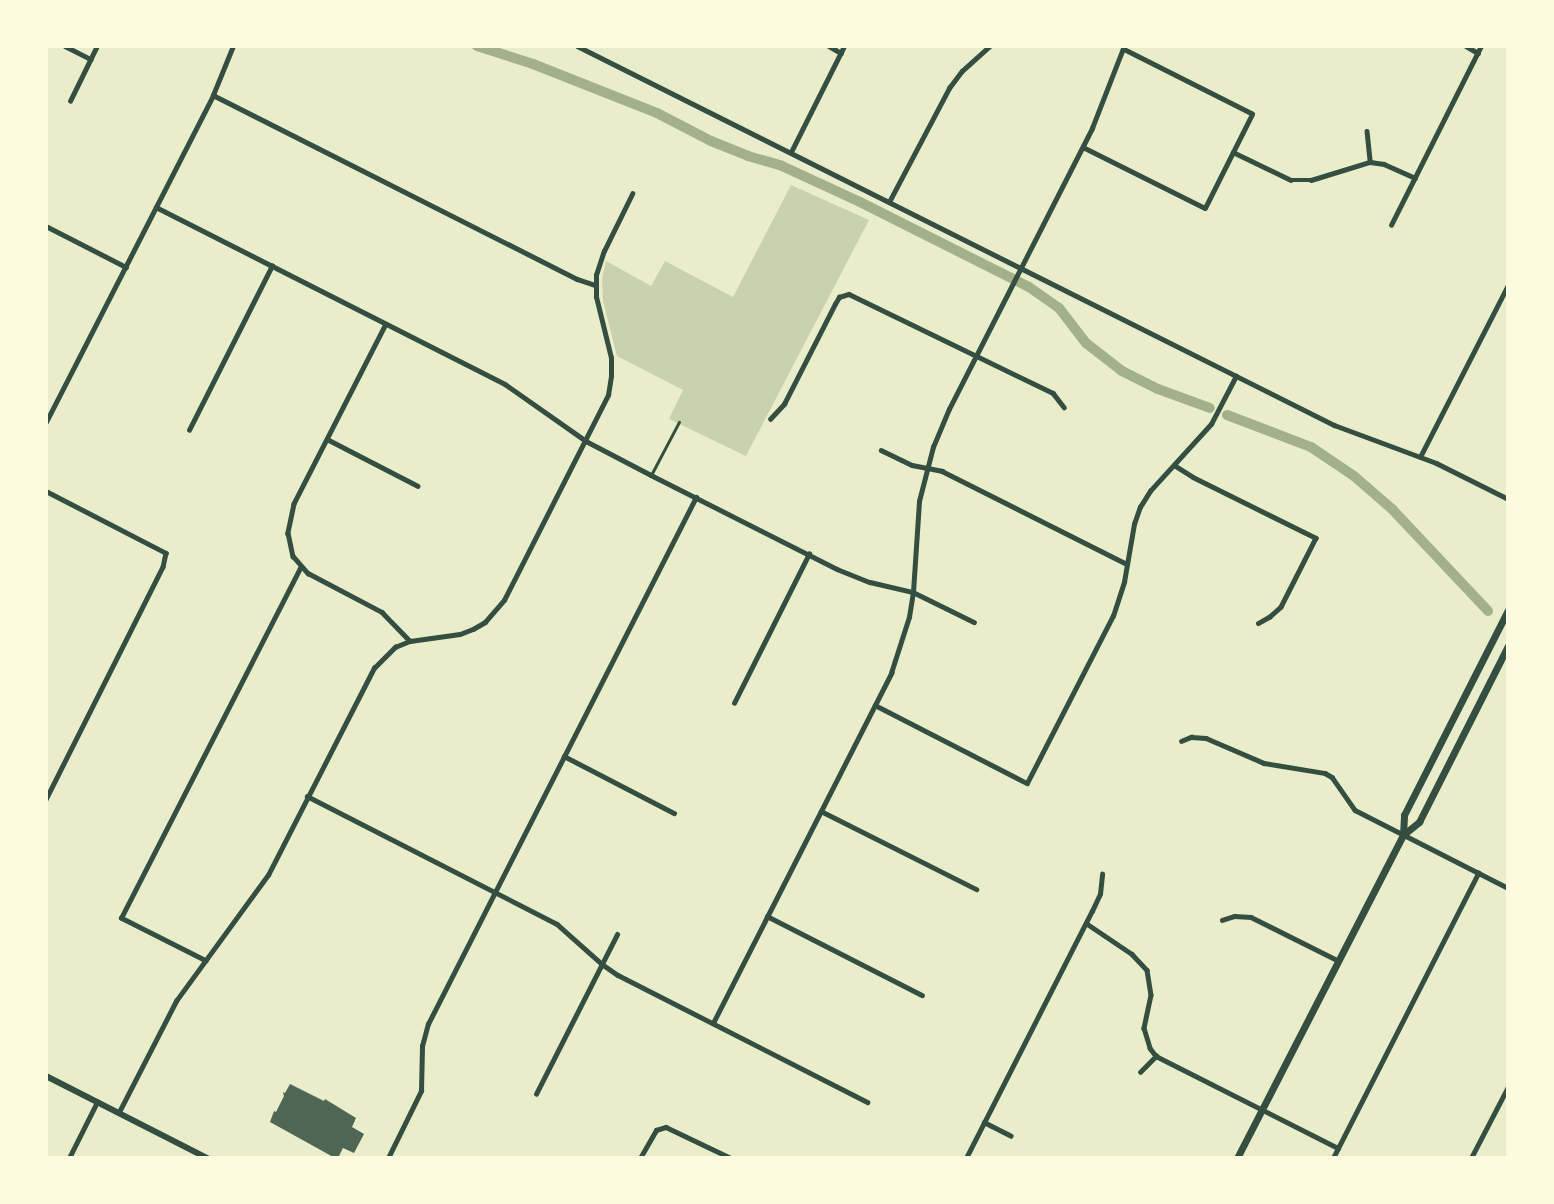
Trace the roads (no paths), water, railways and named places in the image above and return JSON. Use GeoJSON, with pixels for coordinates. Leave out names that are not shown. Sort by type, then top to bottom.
{"type":"FeatureCollection","features":[{"type":"Feature","properties":{"kind":"main road"},"geometry":{"type":"LineString","coordinates":[[1238,1158],[1403,835],[1404,814],[1508,610]]}},
{"type":"Feature","properties":{"kind":"main road"},"geometry":{"type":"LineString","coordinates":[[1403,835],[1419,822],[1508,646]]}},
{"type":"Feature","properties":{"kind":"main road"},"geometry":{"type":"LineString","coordinates":[[46,1076],[207,1158]]}},
{"type":"Feature","properties":{"kind":"street"},"geometry":{"type":"LineString","coordinates":[[65,46],[91,59]]}},
{"type":"Feature","properties":{"kind":"street"},"geometry":{"type":"LineString","coordinates":[[70,101],[98,46]]}},
{"type":"Feature","properties":{"kind":"street"},"geometry":{"type":"LineString","coordinates":[[46,422],[213,95],[233,46]]}},
{"type":"Feature","properties":{"kind":"street"},"geometry":{"type":"LineString","coordinates":[[577,46],[1346,431],[1420,457],[1508,499]]}},
{"type":"Feature","properties":{"kind":"street"},"geometry":{"type":"LineString","coordinates":[[829,46],[841,52]]}},
{"type":"Feature","properties":{"kind":"street"},"geometry":{"type":"LineString","coordinates":[[791,152],[844,46]]}},
{"type":"Feature","properties":{"kind":"street"},"geometry":{"type":"LineString","coordinates":[[889,202],[949,87],[962,71],[990,46]]}},
{"type":"Feature","properties":{"kind":"street"},"geometry":{"type":"LineString","coordinates":[[1466,46],[1478,53]]}},
{"type":"Feature","properties":{"kind":"street"},"geometry":{"type":"LineString","coordinates":[[1391,225],[1481,46]]}},
{"type":"Feature","properties":{"kind":"street"},"geometry":{"type":"LineString","coordinates":[[713,1023],[875,705],[901,646],[913,592],[919,501],[927,468],[945,419],[1083,147],[1123,48],[1252,114],[1205,208],[1083,147]]}},
{"type":"Feature","properties":{"kind":"street"},"geometry":{"type":"LineString","coordinates":[[213,95],[576,279],[595,285]]}},
{"type":"Feature","properties":{"kind":"street"},"geometry":{"type":"LineString","coordinates":[[1367,131],[1370,162]]}},
{"type":"Feature","properties":{"kind":"street"},"geometry":{"type":"LineString","coordinates":[[1233,152],[1283,177],[1303,181],[1370,162],[1384,164],[1415,178]]}},
{"type":"Feature","properties":{"kind":"street"},"geometry":{"type":"LineString","coordinates":[[119,1112],[166,1017],[268,875],[374,668],[395,647],[410,641],[460,634],[485,622],[504,600],[608,395],[612,376],[611,358],[595,285],[604,251],[632,194]]}},
{"type":"Feature","properties":{"kind":"street"},"geometry":{"type":"LineString","coordinates":[[156,207],[512,388],[586,441],[651,475],[854,576],[913,592],[974,622]]}},
{"type":"Feature","properties":{"kind":"street"},"geometry":{"type":"LineString","coordinates":[[46,226],[126,267]]}},
{"type":"Feature","properties":{"kind":"street"},"geometry":{"type":"LineString","coordinates":[[189,430],[272,266]]}},
{"type":"Feature","properties":{"kind":"street"},"geometry":{"type":"LineString","coordinates":[[1420,457],[1508,285]]}},
{"type":"Feature","properties":{"kind":"street"},"geometry":{"type":"LineString","coordinates":[[770,419],[784,404],[835,304],[845,294],[853,295],[1053,393],[1064,408]]}},
{"type":"Feature","properties":{"kind":"street"},"geometry":{"type":"LineString","coordinates":[[386,324],[288,520],[289,545],[301,567],[316,578],[382,612],[410,641]]}},
{"type":"Feature","properties":{"kind":"street"},"geometry":{"type":"LineString","coordinates":[[875,705],[1028,783],[1113,616],[1120,598],[1134,524],[1140,507],[1150,490],[1211,424],[1236,376]]}},
{"type":"Feature","properties":{"kind":"street"},"geometry":{"type":"LineString","coordinates":[[651,475],[679,422]]}},
{"type":"Feature","properties":{"kind":"street"},"geometry":{"type":"LineString","coordinates":[[327,439],[418,486]]}},
{"type":"Feature","properties":{"kind":"street"},"geometry":{"type":"LineString","coordinates":[[882,450],[912,465],[942,471],[1127,564]]}},
{"type":"Feature","properties":{"kind":"street"},"geometry":{"type":"LineString","coordinates":[[1174,465],[1192,477],[1316,538],[1281,606],[1270,617],[1259,623]]}},
{"type":"Feature","properties":{"kind":"street"},"geometry":{"type":"LineString","coordinates":[[46,491],[166,553],[163,567],[46,800]]}},
{"type":"Feature","properties":{"kind":"street"},"geometry":{"type":"LineString","coordinates":[[388,1158],[417,1099],[422,1082],[423,1035],[696,497]]}},
{"type":"Feature","properties":{"kind":"street"},"geometry":{"type":"LineString","coordinates":[[734,703],[808,554]]}},
{"type":"Feature","properties":{"kind":"street"},"geometry":{"type":"LineString","coordinates":[[206,961],[121,918],[301,567]]}},
{"type":"Feature","properties":{"kind":"street"},"geometry":{"type":"LineString","coordinates":[[1181,741],[1191,737],[1206,738],[1264,763],[1325,772],[1332,777],[1355,810],[1508,888]]}},
{"type":"Feature","properties":{"kind":"street"},"geometry":{"type":"LineString","coordinates":[[564,756],[674,813]]}},
{"type":"Feature","properties":{"kind":"street"},"geometry":{"type":"LineString","coordinates":[[308,796],[557,924],[602,964],[867,1102]]}},
{"type":"Feature","properties":{"kind":"street"},"geometry":{"type":"LineString","coordinates":[[821,811],[976,889]]}},
{"type":"Feature","properties":{"kind":"street"},"geometry":{"type":"LineString","coordinates":[[1333,1158],[1478,873]]}},
{"type":"Feature","properties":{"kind":"street"},"geometry":{"type":"LineString","coordinates":[[966,1158],[1100,894],[1102,874]]}},
{"type":"Feature","properties":{"kind":"street"},"geometry":{"type":"LineString","coordinates":[[767,916],[922,995]]}},
{"type":"Feature","properties":{"kind":"street"},"geometry":{"type":"LineString","coordinates":[[1222,920],[1234,916],[1251,917],[1339,962]]}},
{"type":"Feature","properties":{"kind":"street"},"geometry":{"type":"LineString","coordinates":[[1086,923],[1132,954],[1147,970],[1151,995],[1144,1028],[1149,1048],[1156,1056],[1338,1148]]}},
{"type":"Feature","properties":{"kind":"street"},"geometry":{"type":"LineString","coordinates":[[536,1094],[617,934]]}},
{"type":"Feature","properties":{"kind":"street"},"geometry":{"type":"LineString","coordinates":[[1140,1072],[1156,1056]]}},
{"type":"Feature","properties":{"kind":"street"},"geometry":{"type":"LineString","coordinates":[[1472,1158],[1508,1087]]}},
{"type":"Feature","properties":{"kind":"street"},"geometry":{"type":"LineString","coordinates":[[69,1158],[97,1102]]}},
{"type":"Feature","properties":{"kind":"street"},"geometry":{"type":"LineString","coordinates":[[984,1122],[1011,1136]]}},
{"type":"Feature","properties":{"kind":"street"},"geometry":{"type":"LineString","coordinates":[[640,1158],[656,1130],[666,1127],[731,1158]]}},
{"type":"Feature","properties":{"kind":"waterway"},"geometry":{"type":"LineString","coordinates":[[477,46],[533,64],[657,113],[711,141],[748,156],[782,166],[860,202],[1029,287],[1059,308],[1086,343],[1122,371],[1158,389],[1210,408]]}},
{"type":"Feature","properties":{"kind":"waterway"},"geometry":{"type":"LineString","coordinates":[[1227,415],[1311,447],[1354,476],[1392,509],[1488,611]]}}]}
